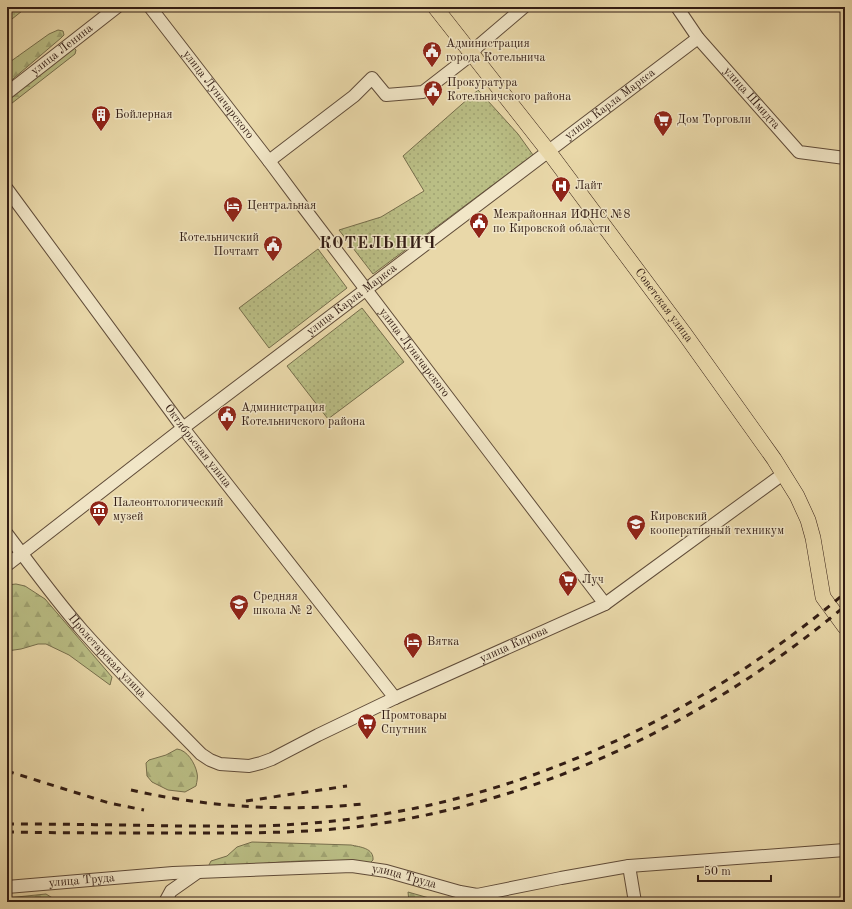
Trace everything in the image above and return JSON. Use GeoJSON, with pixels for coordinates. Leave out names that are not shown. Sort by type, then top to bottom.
{"type":"FeatureCollection","features":[{"type":"Feature","properties":{"kind":"main road","name":"Советская улица"},"geometry":{"type":"LineString","coordinates":[[435,7],[549,152],[684,333],[774,459],[797,496],[810,525],[823,597],[845,627]]}},
{"type":"Feature","properties":{"kind":"street","name":"улица Ленина"},"geometry":{"type":"LineString","coordinates":[[7,93],[117,7]]}},
{"type":"Feature","properties":{"kind":"street","name":"улица Луначарского"},"geometry":{"type":"LineString","coordinates":[[150,7],[269,160],[605,604]]}},
{"type":"Feature","properties":{"kind":"street"},"geometry":{"type":"LineString","coordinates":[[269,160],[354,96],[372,78],[386,95],[423,92],[472,54],[477,47],[524,7]]}},
{"type":"Feature","properties":{"kind":"street","name":"улица Шмидта"},"geometry":{"type":"LineString","coordinates":[[677,7],[698,38],[799,152],[845,158]]}},
{"type":"Feature","properties":{"kind":"street","name":"улица Карла Маркса"},"geometry":{"type":"LineString","coordinates":[[7,565],[183,428],[698,38]]}},
{"type":"Feature","properties":{"kind":"street","name":"Октябрьская улица"},"geometry":{"type":"LineString","coordinates":[[7,189],[183,428],[395,698]]}},
{"type":"Feature","properties":{"kind":"street","name":"улица Кирова"},"geometry":{"type":"LineString","coordinates":[[220,764],[249,766],[272,759],[395,698],[605,604],[783,474]]}},
{"type":"Feature","properties":{"kind":"street","name":"Пролетарская улица"},"geometry":{"type":"LineString","coordinates":[[7,534],[60,604],[122,674],[201,754],[220,764]]}},
{"type":"Feature","properties":{"kind":"street","name":"улица Труда"},"geometry":{"type":"LineString","coordinates":[[7,887],[198,872],[352,866],[386,871],[460,892],[477,899],[560,878],[630,866],[845,850]]}},
{"type":"Feature","properties":{"kind":"street"},"geometry":{"type":"LineString","coordinates":[[630,866],[635,902]]}},
{"type":"Feature","properties":{"kind":"street"},"geometry":{"type":"LineString","coordinates":[[164,902],[171,891],[198,872]]}},
{"type":"Feature","properties":{"kind":"green space"},"geometry":{"type":"Polygon","coordinates":[[[7,7],[27,7],[7,23],[7,7]]]}},
{"type":"Feature","properties":{"kind":"green space"},"geometry":{"type":"Polygon","coordinates":[[[58,30],[63,31],[64,35],[7,84],[7,64],[49,34],[58,30]]]}},
{"type":"Feature","properties":{"kind":"green space"},"geometry":{"type":"Polygon","coordinates":[[[73,47],[76,50],[75,54],[7,107],[7,96],[73,47]]]}},
{"type":"Feature","properties":{"kind":"green space"},"geometry":{"type":"Polygon","coordinates":[[[478,90],[518,134],[533,155],[373,274],[339,230],[381,217],[424,191],[403,156],[478,90]]]}},
{"type":"Feature","properties":{"kind":"green space"},"geometry":{"type":"Polygon","coordinates":[[[318,249],[347,288],[269,348],[239,308],[318,249]]]}},
{"type":"Feature","properties":{"kind":"green space"},"geometry":{"type":"Polygon","coordinates":[[[362,308],[404,362],[328,419],[287,366],[362,308]]]}},
{"type":"Feature","properties":{"kind":"green space"},"geometry":{"type":"Polygon","coordinates":[[[16,584],[25,586],[45,599],[112,677],[110,685],[69,655],[46,644],[38,644],[7,651],[7,585],[16,584]]]}},
{"type":"Feature","properties":{"kind":"green space"},"geometry":{"type":"Polygon","coordinates":[[[177,749],[187,754],[196,769],[196,786],[185,792],[168,790],[152,782],[147,776],[146,763],[149,760],[166,755],[177,749]]]}},
{"type":"Feature","properties":{"kind":"green space"},"geometry":{"type":"Polygon","coordinates":[[[252,842],[351,845],[362,847],[369,851],[373,856],[373,860],[370,863],[350,861],[311,861],[211,869],[209,865],[211,861],[227,856],[237,847],[252,842]]]}},
{"type":"Feature","properties":{"kind":"green space"},"geometry":{"type":"Polygon","coordinates":[[[408,892],[443,902],[409,902],[408,892]]]}},
{"type":"Feature","properties":{"kind":"green space"},"geometry":{"type":"Polygon","coordinates":[[[46,894],[59,902],[7,902],[7,898],[46,894]]]}},
{"type":"Feature","properties":{"kind":"railway"},"geometry":{"type":"LineString","coordinates":[[7,824],[211,826],[285,825],[374,816],[448,801],[520,779],[590,752],[658,720],[724,682],[786,640],[845,593]]}},
{"type":"Feature","properties":{"kind":"railway"},"geometry":{"type":"LineString","coordinates":[[7,832],[222,833],[321,830],[370,825],[435,813],[499,796],[562,775],[623,748],[682,718],[739,684],[793,647],[845,606]]}},
{"type":"Feature","properties":{"kind":"railway"},"geometry":{"type":"LineString","coordinates":[[7,771],[109,803],[144,810]]}},
{"type":"Feature","properties":{"kind":"railway"},"geometry":{"type":"LineString","coordinates":[[246,801],[347,786]]}},
{"type":"Feature","properties":{"kind":"railway"},"geometry":{"type":"LineString","coordinates":[[131,790],[159,796],[217,804],[275,808],[305,808],[362,804]]}},
{"type":"Feature","properties":{"kind":"place","name":"Администрация города Котельнича"},"geometry":{"type":"Point","coordinates":[432,68]}},
{"type":"Feature","properties":{"kind":"place","name":"Прокуратура Котельничского района"},"geometry":{"type":"Point","coordinates":[433,107]}},
{"type":"Feature","properties":{"kind":"place","name":"Бойлерная"},"geometry":{"type":"Point","coordinates":[101,132]}},
{"type":"Feature","properties":{"kind":"place","name":"Дом Торговли"},"geometry":{"type":"Point","coordinates":[663,137]}},
{"type":"Feature","properties":{"kind":"place","name":"Лайт"},"geometry":{"type":"Point","coordinates":[561,203]}},
{"type":"Feature","properties":{"kind":"place","name":"Центральная"},"geometry":{"type":"Point","coordinates":[233,223]}},
{"type":"Feature","properties":{"kind":"place","name":"Межрайонная ИФНС №8 по Кировской области"},"geometry":{"type":"Point","coordinates":[479,239]}},
{"type":"Feature","properties":{"kind":"place","name":"Котельничский Почтамт"},"geometry":{"type":"Point","coordinates":[273,262]}},
{"type":"Feature","properties":{"kind":"place","name":"Администрация Котельничского района"},"geometry":{"type":"Point","coordinates":[227,432]}},
{"type":"Feature","properties":{"kind":"place","name":"Палеонтологический музей"},"geometry":{"type":"Point","coordinates":[99,527]}},
{"type":"Feature","properties":{"kind":"place","name":"Кировский кооперативный техникум"},"geometry":{"type":"Point","coordinates":[636,541]}},
{"type":"Feature","properties":{"kind":"place","name":"Луч"},"geometry":{"type":"Point","coordinates":[568,597]}},
{"type":"Feature","properties":{"kind":"place","name":"Средняя школа № 2"},"geometry":{"type":"Point","coordinates":[239,621]}},
{"type":"Feature","properties":{"kind":"place","name":"Вятка"},"geometry":{"type":"Point","coordinates":[413,659]}},
{"type":"Feature","properties":{"kind":"place","name":"Промтовары Спутник"},"geometry":{"type":"Point","coordinates":[367,740]}},
{"type":"Feature","properties":{"kind":"district","name":"КОТЕЛЬНИЧ"},"geometry":{"type":"Point","coordinates":[378,244]}}]}
